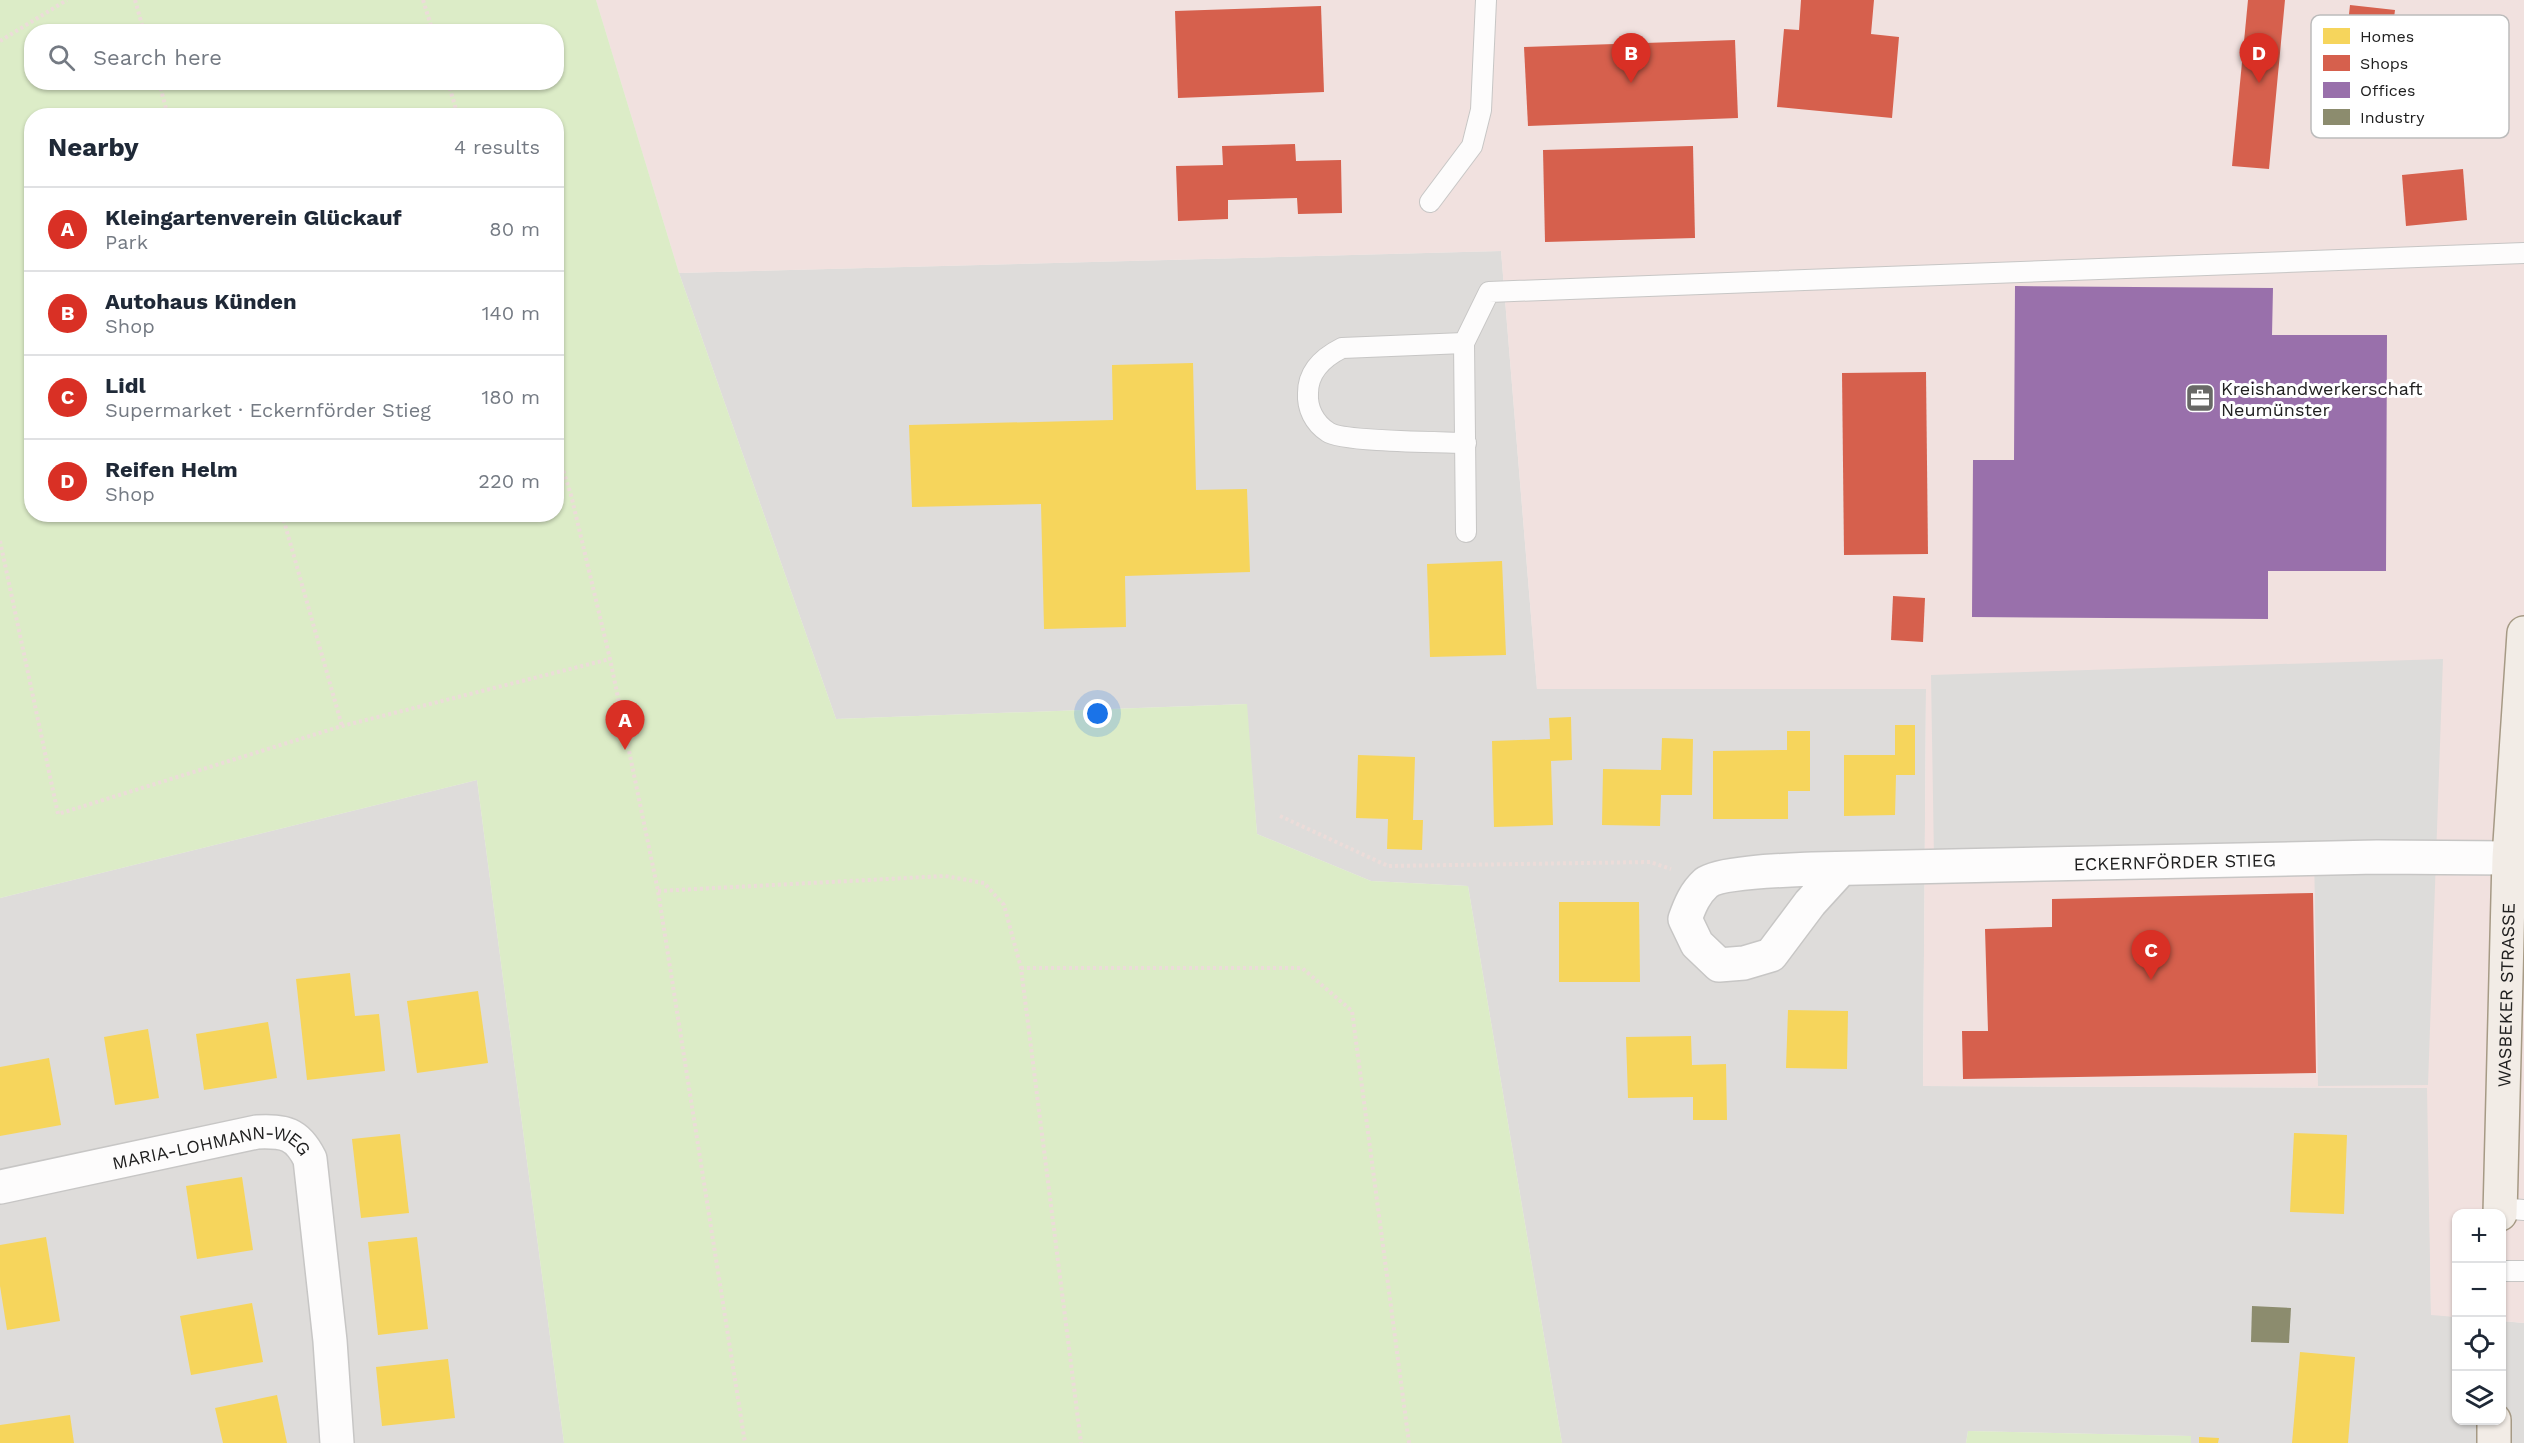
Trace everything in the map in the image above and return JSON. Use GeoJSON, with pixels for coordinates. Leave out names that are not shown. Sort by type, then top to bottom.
{"type":"FeatureCollection","features":[{"type":"Feature","properties":{"kind":"main road","name":"WASBEKER STRASSE"},"geometry":{"type":"LineString","coordinates":[[2508,1211],[2516,906],[2509,858],[2523,652]]}},
{"type":"Feature","properties":{"kind":"main road"},"geometry":{"type":"LineString","coordinates":[[2494,1425],[2494,1443]]}},
{"type":"Feature","properties":{"kind":"street","name":"ECKERNFÖRDER STIEG"},"geometry":{"type":"LineString","coordinates":[[1708,881],[1743,874],[1841,869],[2377,857],[2509,858]]}},
{"type":"Feature","properties":{"kind":"street"},"geometry":{"type":"LineString","coordinates":[[1708,881],[1692,899],[1685,919],[1697,944],[1719,966],[1771,956],[1810,903],[1841,869]]}},
{"type":"Feature","properties":{"kind":"street","name":"MARIA-LOHMANN-WEG"},"geometry":{"type":"LineString","coordinates":[[0,1187],[257,1132],[274,1131],[289,1134],[303,1144],[310,1159],[330,1341],[337,1443]]}},
{"type":"Feature","properties":{"kind":"lane"},"geometry":{"type":"LineString","coordinates":[[1430,202],[1472,146],[1481,110],[1486,0]]}},
{"type":"Feature","properties":{"kind":"lane"},"geometry":{"type":"LineString","coordinates":[[1466,532],[1464,343],[1489,292],[2524,253]]}},
{"type":"Feature","properties":{"kind":"lane"},"geometry":{"type":"LineString","coordinates":[[1464,343],[1342,348],[1325,357],[1310,378],[1308,394],[1311,415],[1329,433],[1351,438],[1466,444]]}},
{"type":"Feature","properties":{"kind":"lane"},"geometry":{"type":"LineString","coordinates":[[2506,1271],[2524,1271]]}},
{"type":"Feature","properties":{"kind":"path"},"geometry":{"type":"LineString","coordinates":[[27,24],[67,0]]}},
{"type":"Feature","properties":{"kind":"path"},"geometry":{"type":"LineString","coordinates":[[135,0],[142,24]]}},
{"type":"Feature","properties":{"kind":"path"},"geometry":{"type":"LineString","coordinates":[[423,0],[430,24]]}},
{"type":"Feature","properties":{"kind":"path"},"geometry":{"type":"LineString","coordinates":[[0,40],[24,26]]}},
{"type":"Feature","properties":{"kind":"path"},"geometry":{"type":"LineString","coordinates":[[161,90],[166,108]]}},
{"type":"Feature","properties":{"kind":"path"},"geometry":{"type":"LineString","coordinates":[[450,90],[456,108]]}},
{"type":"Feature","properties":{"kind":"path"},"geometry":{"type":"LineString","coordinates":[[564,473],[610,659],[658,891],[745,1443]]}},
{"type":"Feature","properties":{"kind":"path"},"geometry":{"type":"LineString","coordinates":[[284,522],[342,726]]}},
{"type":"Feature","properties":{"kind":"path"},"geometry":{"type":"LineString","coordinates":[[0,541],[58,814],[342,726],[610,659]]}},
{"type":"Feature","properties":{"kind":"path"},"geometry":{"type":"LineString","coordinates":[[1280,816],[1388,866],[1650,862],[1708,881]]}},
{"type":"Feature","properties":{"kind":"path"},"geometry":{"type":"LineString","coordinates":[[658,891],[945,876],[984,883],[1004,905],[1022,968],[1081,1443]]}},
{"type":"Feature","properties":{"kind":"path"},"geometry":{"type":"LineString","coordinates":[[1022,968],[1302,968],[1352,1011],[1409,1443]]}},
{"type":"Feature","properties":{"kind":"shaded area"},"geometry":{"type":"Polygon","coordinates":[[[596,0],[2524,0],[2524,1323],[2506,1321],[2506,1209],[2452,1209],[2452,1317],[2431,1315],[2427,1088],[1923,1086],[1926,689],[1537,689],[1501,251],[679,273],[596,0]]]}},
{"type":"Feature","properties":{"kind":"shaded area"},"geometry":{"type":"Polygon","coordinates":[[[1501,251],[1537,689],[1926,689],[1923,1086],[2428,1088],[2431,1314],[2452,1317],[2452,1425],[2506,1425],[2506,1321],[2524,1323],[2524,1443],[2191,1443],[2190,1436],[1968,1431],[1966,1443],[1562,1443],[1468,886],[1371,881],[1257,834],[1246,704],[836,719],[679,273],[1501,251]]]}},
{"type":"Feature","properties":{"kind":"shaded area"},"geometry":{"type":"Polygon","coordinates":[[[2443,659],[2428,1085],[2318,1086],[2314,850],[1934,859],[1931,675],[2443,659]]]}},
{"type":"Feature","properties":{"kind":"shaded area"},"geometry":{"type":"Polygon","coordinates":[[[477,780],[564,1443],[0,1443],[0,898],[477,780]]]}},
{"type":"Feature","properties":{"kind":"green space"},"geometry":{"type":"Polygon","coordinates":[[[0,0],[596,0],[679,273],[836,719],[1247,704],[1257,834],[1371,881],[1468,886],[1562,1443],[564,1443],[477,780],[0,898],[0,0]]]}},
{"type":"Feature","properties":{"kind":"green space"},"geometry":{"type":"Polygon","coordinates":[[[1968,1431],[2191,1436],[2191,1443],[1966,1443],[1968,1431]]]}},
{"type":"Feature","properties":{"kind":"building: Homes"},"geometry":{"type":"Polygon","coordinates":[[[1193,363],[1196,490],[1247,489],[1250,572],[1125,576],[1126,627],[1044,629],[1041,504],[912,507],[909,425],[1113,420],[1112,365],[1193,363]]]}},
{"type":"Feature","properties":{"kind":"building: Homes"},"geometry":{"type":"Polygon","coordinates":[[[1502,561],[1506,655],[1430,657],[1427,564],[1502,561]]]}},
{"type":"Feature","properties":{"kind":"building: Homes"},"geometry":{"type":"Polygon","coordinates":[[[1571,717],[1572,760],[1551,761],[1553,825],[1494,827],[1492,741],[1550,739],[1549,718],[1571,717]]]}},
{"type":"Feature","properties":{"kind":"building: Homes"},"geometry":{"type":"Polygon","coordinates":[[[1895,725],[1915,725],[1915,775],[1896,775],[1895,815],[1844,816],[1844,755],[1895,755],[1895,725]]]}},
{"type":"Feature","properties":{"kind":"building: Homes"},"geometry":{"type":"Polygon","coordinates":[[[1787,731],[1810,731],[1810,791],[1788,791],[1788,819],[1713,819],[1713,751],[1787,750],[1787,731]]]}},
{"type":"Feature","properties":{"kind":"building: Homes"},"geometry":{"type":"Polygon","coordinates":[[[1662,738],[1693,739],[1692,795],[1661,795],[1660,826],[1602,825],[1603,769],[1661,770],[1662,738]]]}},
{"type":"Feature","properties":{"kind":"building: Homes"},"geometry":{"type":"Polygon","coordinates":[[[1358,755],[1415,757],[1413,820],[1423,820],[1422,850],[1387,849],[1388,819],[1356,818],[1358,755]]]}},
{"type":"Feature","properties":{"kind":"building: Homes"},"geometry":{"type":"Polygon","coordinates":[[[1559,902],[1639,902],[1640,982],[1559,982],[1559,902]]]}},
{"type":"Feature","properties":{"kind":"building: Homes"},"geometry":{"type":"Polygon","coordinates":[[[350,973],[355,1016],[379,1014],[385,1071],[307,1080],[296,979],[350,973]]]}},
{"type":"Feature","properties":{"kind":"building: Homes"},"geometry":{"type":"Polygon","coordinates":[[[478,991],[488,1063],[417,1073],[407,1001],[478,991]]]}},
{"type":"Feature","properties":{"kind":"building: Homes"},"geometry":{"type":"Polygon","coordinates":[[[1788,1010],[1848,1011],[1847,1069],[1786,1068],[1788,1010]]]}},
{"type":"Feature","properties":{"kind":"building: Homes"},"geometry":{"type":"Polygon","coordinates":[[[268,1022],[277,1078],[204,1090],[196,1034],[268,1022]]]}},
{"type":"Feature","properties":{"kind":"building: Homes"},"geometry":{"type":"Polygon","coordinates":[[[148,1029],[159,1098],[115,1105],[104,1037],[148,1029]]]}},
{"type":"Feature","properties":{"kind":"building: Homes"},"geometry":{"type":"Polygon","coordinates":[[[1691,1036],[1692,1065],[1726,1064],[1727,1120],[1693,1120],[1693,1097],[1628,1098],[1626,1037],[1691,1036]]]}},
{"type":"Feature","properties":{"kind":"building: Homes"},"geometry":{"type":"Polygon","coordinates":[[[49,1058],[61,1125],[0,1136],[0,1067],[49,1058]]]}},
{"type":"Feature","properties":{"kind":"building: Homes"},"geometry":{"type":"Polygon","coordinates":[[[2294,1133],[2347,1135],[2344,1214],[2290,1212],[2294,1133]]]}},
{"type":"Feature","properties":{"kind":"building: Homes"},"geometry":{"type":"Polygon","coordinates":[[[400,1134],[409,1213],[361,1218],[352,1139],[400,1134]]]}},
{"type":"Feature","properties":{"kind":"building: Homes"},"geometry":{"type":"Polygon","coordinates":[[[242,1177],[253,1250],[197,1259],[186,1186],[242,1177]]]}},
{"type":"Feature","properties":{"kind":"building: Homes"},"geometry":{"type":"Polygon","coordinates":[[[46,1237],[60,1321],[7,1330],[0,1286],[0,1245],[46,1237]]]}},
{"type":"Feature","properties":{"kind":"building: Homes"},"geometry":{"type":"Polygon","coordinates":[[[417,1237],[428,1329],[378,1335],[368,1242],[417,1237]]]}},
{"type":"Feature","properties":{"kind":"building: Homes"},"geometry":{"type":"Polygon","coordinates":[[[252,1303],[263,1362],[191,1375],[180,1316],[252,1303]]]}},
{"type":"Feature","properties":{"kind":"building: Homes"},"geometry":{"type":"Polygon","coordinates":[[[2300,1352],[2355,1357],[2348,1443],[2292,1443],[2300,1352]]]}},
{"type":"Feature","properties":{"kind":"building: Homes"},"geometry":{"type":"Polygon","coordinates":[[[448,1359],[455,1418],[382,1426],[376,1367],[448,1359]]]}},
{"type":"Feature","properties":{"kind":"building: Homes"},"geometry":{"type":"Polygon","coordinates":[[[277,1395],[287,1443],[223,1443],[215,1408],[277,1395]]]}},
{"type":"Feature","properties":{"kind":"building: Homes"},"geometry":{"type":"Polygon","coordinates":[[[70,1415],[74,1443],[0,1443],[0,1425],[70,1415]]]}},
{"type":"Feature","properties":{"kind":"building: Homes"},"geometry":{"type":"Polygon","coordinates":[[[2199,1437],[2219,1438],[2218,1443],[2199,1443],[2199,1437]]]}},
{"type":"Feature","properties":{"kind":"building: Shops"},"geometry":{"type":"Polygon","coordinates":[[[1801,0],[1874,0],[1871,34],[1899,37],[1892,118],[1777,107],[1784,29],[1799,30],[1801,0]]]}},
{"type":"Feature","properties":{"kind":"building: Shops"},"geometry":{"type":"Polygon","coordinates":[[[2248,0],[2285,0],[2269,169],[2232,166],[2248,0]]]}},
{"type":"Feature","properties":{"kind":"building: Shops"},"geometry":{"type":"Polygon","coordinates":[[[2350,5],[2395,10],[2394,15],[2349,15],[2350,5]]]}},
{"type":"Feature","properties":{"kind":"building: Shops"},"geometry":{"type":"Polygon","coordinates":[[[1321,6],[1324,92],[1178,98],[1175,11],[1321,6]]]}},
{"type":"Feature","properties":{"kind":"building: Shops"},"geometry":{"type":"Polygon","coordinates":[[[1735,40],[1738,118],[1528,126],[1524,47],[1735,40]]]}},
{"type":"Feature","properties":{"kind":"building: Shops"},"geometry":{"type":"Polygon","coordinates":[[[1295,144],[1296,161],[1341,160],[1342,213],[1298,214],[1297,198],[1228,200],[1228,219],[1178,221],[1176,166],[1223,165],[1222,146],[1295,144]]]}},
{"type":"Feature","properties":{"kind":"building: Shops"},"geometry":{"type":"Polygon","coordinates":[[[1693,146],[1695,238],[1545,242],[1543,150],[1693,146]]]}},
{"type":"Feature","properties":{"kind":"building: Shops"},"geometry":{"type":"Polygon","coordinates":[[[2463,169],[2467,220],[2406,226],[2402,175],[2463,169]]]}},
{"type":"Feature","properties":{"kind":"building: Shops"},"geometry":{"type":"Polygon","coordinates":[[[1926,372],[1928,554],[1844,555],[1842,373],[1926,372]]]}},
{"type":"Feature","properties":{"kind":"building: Shops"},"geometry":{"type":"Polygon","coordinates":[[[1893,596],[1925,598],[1923,642],[1891,640],[1893,596]]]}},
{"type":"Feature","properties":{"kind":"building: Shops"},"geometry":{"type":"Polygon","coordinates":[[[2313,893],[2316,1073],[1963,1079],[1962,1031],[1988,1031],[1985,929],[2052,927],[2052,899],[2313,893]]]}},
{"type":"Feature","properties":{"kind":"building: Offices","name":"Kreishandwerkerschaft Neumünster"},"geometry":{"type":"Polygon","coordinates":[[[2015,286],[2273,288],[2272,335],[2387,335],[2386,571],[2268,571],[2268,619],[1972,617],[1973,460],[2014,460],[2015,286]]]}},
{"type":"Feature","properties":{"kind":"building: Industry"},"geometry":{"type":"Polygon","coordinates":[[[2252,1306],[2291,1308],[2289,1343],[2251,1342],[2252,1306]]]}},
{"type":"Feature","properties":{"kind":"place","name":"Autohaus Künden"},"geometry":{"type":"Point","coordinates":[1631,83]}},
{"type":"Feature","properties":{"kind":"place","name":"Reifen Helm"},"geometry":{"type":"Point","coordinates":[2259,83]}},
{"type":"Feature","properties":{"kind":"place","name":"Kreishandwerkerschaft Neumünster"},"geometry":{"type":"Point","coordinates":[2200,398]}},
{"type":"Feature","properties":{"kind":"place","name":"Kleingartenverein Glückauf"},"geometry":{"type":"Point","coordinates":[625,750]}},
{"type":"Feature","properties":{"kind":"place","name":"Lidl"},"geometry":{"type":"Point","coordinates":[2151,980]}}]}
